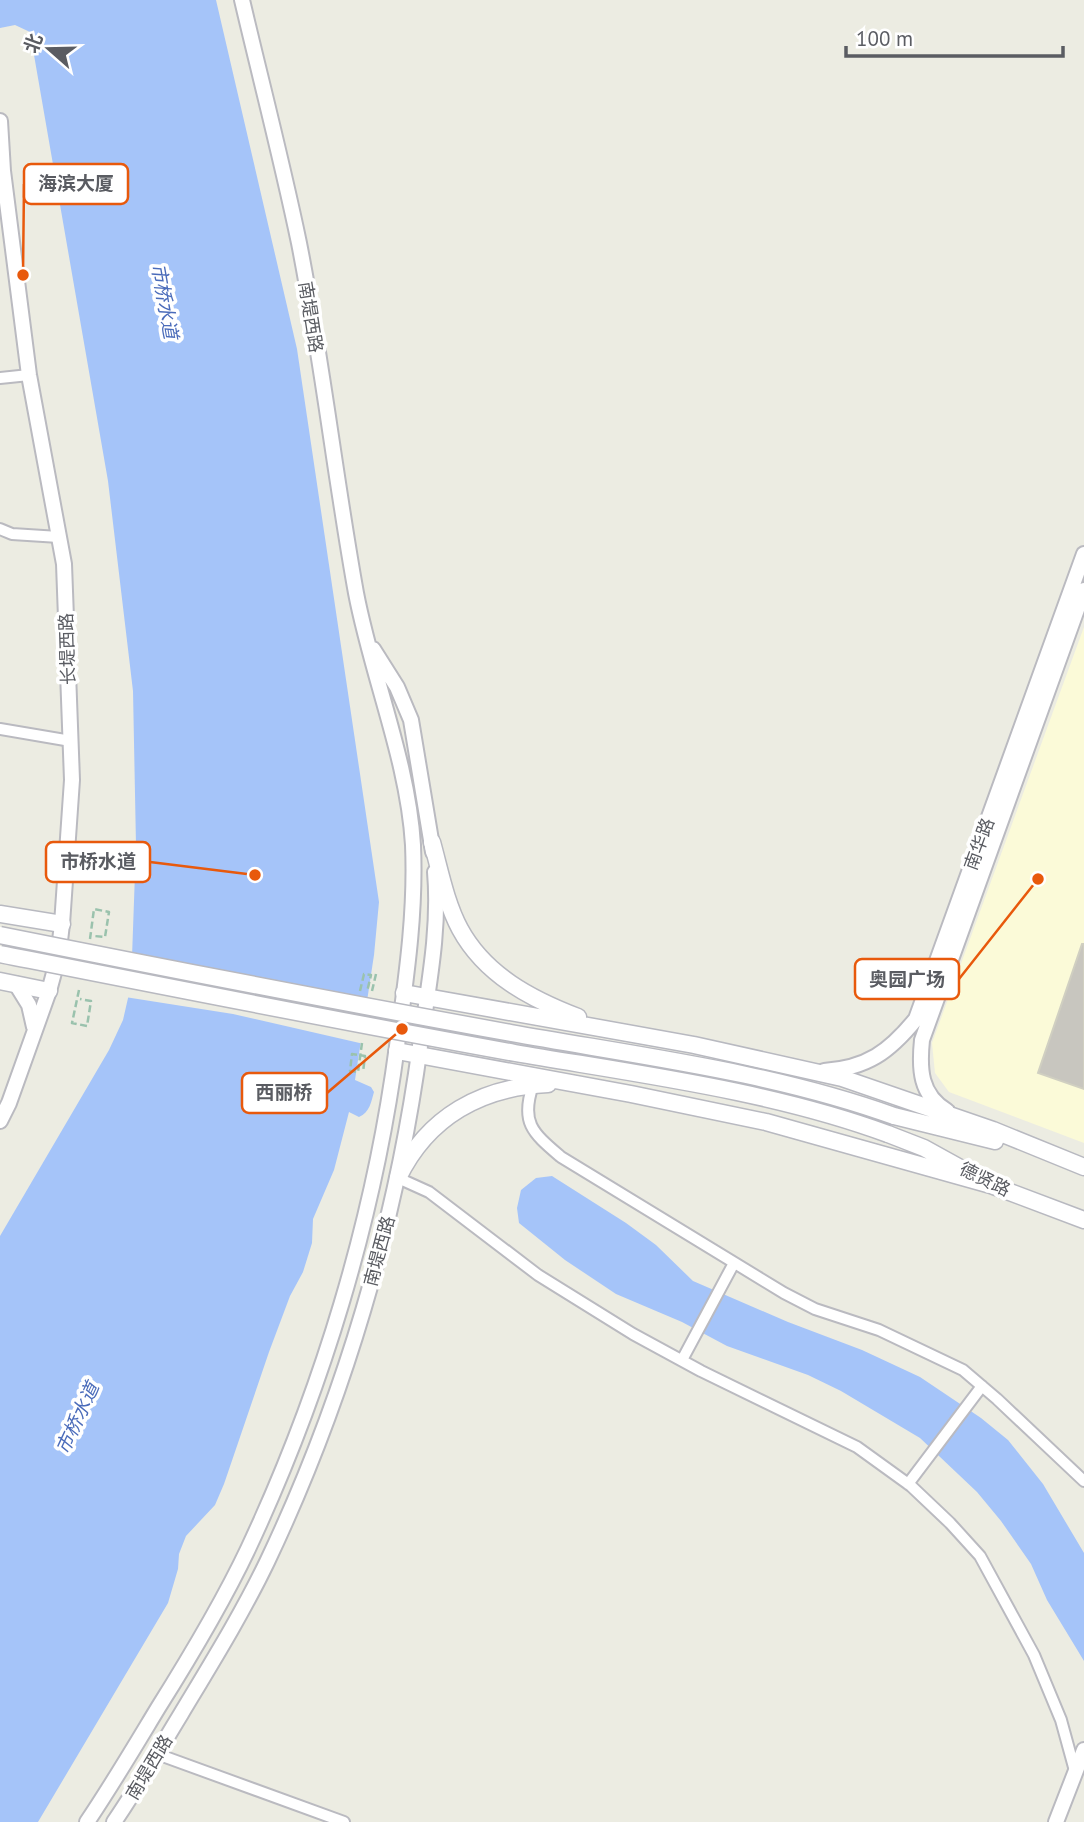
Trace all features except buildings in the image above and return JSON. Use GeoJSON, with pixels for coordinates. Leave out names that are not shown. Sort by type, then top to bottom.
{"type":"FeatureCollection","features":[{"type":"Feature","properties":{"kind":"main road"},"geometry":{"type":"LineString","coordinates":[[432,842],[461,930],[496,973],[523,993],[617,1031]]}},
{"type":"Feature","properties":{"kind":"main road"},"geometry":{"type":"LineString","coordinates":[[0,914],[62,924]]}},
{"type":"Feature","properties":{"kind":"main road","name":"德贤路"},"geometry":{"type":"LineString","coordinates":[[0,935],[341,1003],[761,1079],[842,1098],[894,1116],[1005,1143],[1084,1168]]}},
{"type":"Feature","properties":{"kind":"main road","name":"德贤路"},"geometry":{"type":"LineString","coordinates":[[0,954],[338,1021],[757,1097],[836,1116],[925,1148],[991,1185],[1084,1220]]}},
{"type":"Feature","properties":{"kind":"main road"},"geometry":{"type":"LineString","coordinates":[[8,982],[49,991]]}},
{"type":"Feature","properties":{"kind":"main road"},"geometry":{"type":"LineString","coordinates":[[404,993],[694,1045],[842,1078],[960,1119],[1084,1168]]}},
{"type":"Feature","properties":{"kind":"main road"},"geometry":{"type":"LineString","coordinates":[[397,1051],[575,1083],[766,1122],[991,1185]]}},
{"type":"Feature","properties":{"kind":"main road"},"geometry":{"type":"LineString","coordinates":[[398,1178],[422,1141],[458,1108],[477,1099],[533,1085],[575,1083]]}},
{"type":"Feature","properties":{"kind":"street","name":"南堤西路"},"geometry":{"type":"LineString","coordinates":[[87,1822],[195,1649],[245,1556],[286,1460],[326,1350],[359,1241],[384,1131],[413,932],[412,841],[403,776],[366,638],[299,244],[242,0]]}},
{"type":"Feature","properties":{"kind":"street","name":"长堤西路"},"geometry":{"type":"LineString","coordinates":[[0,121],[1,166],[29,375],[64,564],[72,780],[58,958],[9,1104],[0,1121]]}},
{"type":"Feature","properties":{"kind":"street"},"geometry":{"type":"LineString","coordinates":[[0,378],[29,375]]}},
{"type":"Feature","properties":{"kind":"street"},"geometry":{"type":"LineString","coordinates":[[0,529],[12,534],[59,537]]}},
{"type":"Feature","properties":{"kind":"street","name":"南华路"},"geometry":{"type":"LineString","coordinates":[[812,1071],[849,1068],[871,1059],[916,1018],[1084,554]]}},
{"type":"Feature","properties":{"kind":"street","name":"南华路"},"geometry":{"type":"LineString","coordinates":[[960,1119],[930,1099],[920,1059],[922,1040],[1084,590]]}},
{"type":"Feature","properties":{"kind":"street","name":"南堤西路"},"geometry":{"type":"LineString","coordinates":[[114,1822],[215,1659],[285,1522],[355,1334],[398,1178],[412,1111],[427,997],[435,934],[436,887],[432,842],[411,720],[397,687],[366,638]]}},
{"type":"Feature","properties":{"kind":"street"},"geometry":{"type":"LineString","coordinates":[[0,729],[71,741]]}},
{"type":"Feature","properties":{"kind":"street"},"geometry":{"type":"LineString","coordinates":[[8,982],[29,1004],[34,1028]]}},
{"type":"Feature","properties":{"kind":"street"},"geometry":{"type":"LineString","coordinates":[[533,1085],[526,1104],[530,1127],[561,1157],[734,1264],[815,1309],[879,1330],[963,1370],[1084,1481]]}},
{"type":"Feature","properties":{"kind":"street"},"geometry":{"type":"LineString","coordinates":[[398,1178],[429,1192],[538,1275],[633,1334],[857,1447],[908,1484],[950,1523],[980,1556],[1034,1655],[1061,1720],[1075,1771]]}},
{"type":"Feature","properties":{"kind":"street"},"geometry":{"type":"LineString","coordinates":[[682,1360],[734,1264]]}},
{"type":"Feature","properties":{"kind":"street"},"geometry":{"type":"LineString","coordinates":[[908,1484],[982,1386]]}},
{"type":"Feature","properties":{"kind":"street"},"geometry":{"type":"LineString","coordinates":[[1056,1822],[1084,1750]]}},
{"type":"Feature","properties":{"kind":"street"},"geometry":{"type":"LineString","coordinates":[[157,1754],[344,1822]]}},
{"type":"Feature","properties":{"kind":"path"},"geometry":{"type":"LineString","coordinates":[[89,945],[94,909],[109,912],[105,937],[94,936]]}},
{"type":"Feature","properties":{"kind":"path"},"geometry":{"type":"LineString","coordinates":[[365,1003],[368,989],[371,975],[364,974],[360,993],[371,995],[376,974]]}},
{"type":"Feature","properties":{"kind":"path"},"geometry":{"type":"LineString","coordinates":[[79,990],[72,1023],[87,1026],[91,1001],[80,999]]}},
{"type":"Feature","properties":{"kind":"path"},"geometry":{"type":"LineString","coordinates":[[362,1043],[361,1053],[360,1062],[358,1072],[350,1071],[352,1054],[365,1056],[363,1072]]}},
{"type":"Feature","properties":{"kind":"shaded area"},"geometry":{"type":"Polygon","coordinates":[[[1084,627],[1084,1143],[949,1092],[935,1073],[932,1043],[1084,627]]]}},
{"type":"Feature","properties":{"kind":"water"},"geometry":{"type":"Polygon","coordinates":[[[0,0],[216,0],[297,349],[379,902],[374,955],[355,1080],[371,1087],[374,1092],[371,1103],[368,1110],[359,1117],[349,1112],[334,1170],[313,1219],[312,1243],[303,1272],[290,1296],[215,1505],[186,1536],[168,1603],[38,1822],[0,1822],[0,1236],[109,1050],[123,1020],[131,985],[136,845],[133,691],[108,481],[30,32],[15,25],[0,28],[0,0]]]}},
{"type":"Feature","properties":{"kind":"water"},"geometry":{"type":"Polygon","coordinates":[[[552,1176],[656,1245],[693,1281],[862,1350],[920,1377],[981,1418],[1008,1440],[1043,1484],[1084,1553],[1084,1661],[1047,1600],[1031,1564],[1001,1521],[977,1492],[920,1438],[841,1391],[808,1375],[727,1346],[682,1322],[616,1294],[565,1260],[519,1223],[517,1208],[521,1190],[536,1178],[552,1176]]]}},
{"type":"Feature","properties":{"kind":"pier"},"geometry":{"type":"Polygon","coordinates":[[[129,954],[370,1004],[364,1044],[233,1014],[125,997],[129,954]]]}},
{"type":"Feature","properties":{"kind":"place","name":"海滨大厦"},"geometry":{"type":"Point","coordinates":[23,275]}},
{"type":"Feature","properties":{"kind":"place","name":"市桥水道"},"geometry":{"type":"Point","coordinates":[255,875]}},
{"type":"Feature","properties":{"kind":"place","name":"奥园广场"},"geometry":{"type":"Point","coordinates":[1038,879]}},
{"type":"Feature","properties":{"kind":"place","name":"西丽桥"},"geometry":{"type":"Point","coordinates":[402,1029]}}]}
